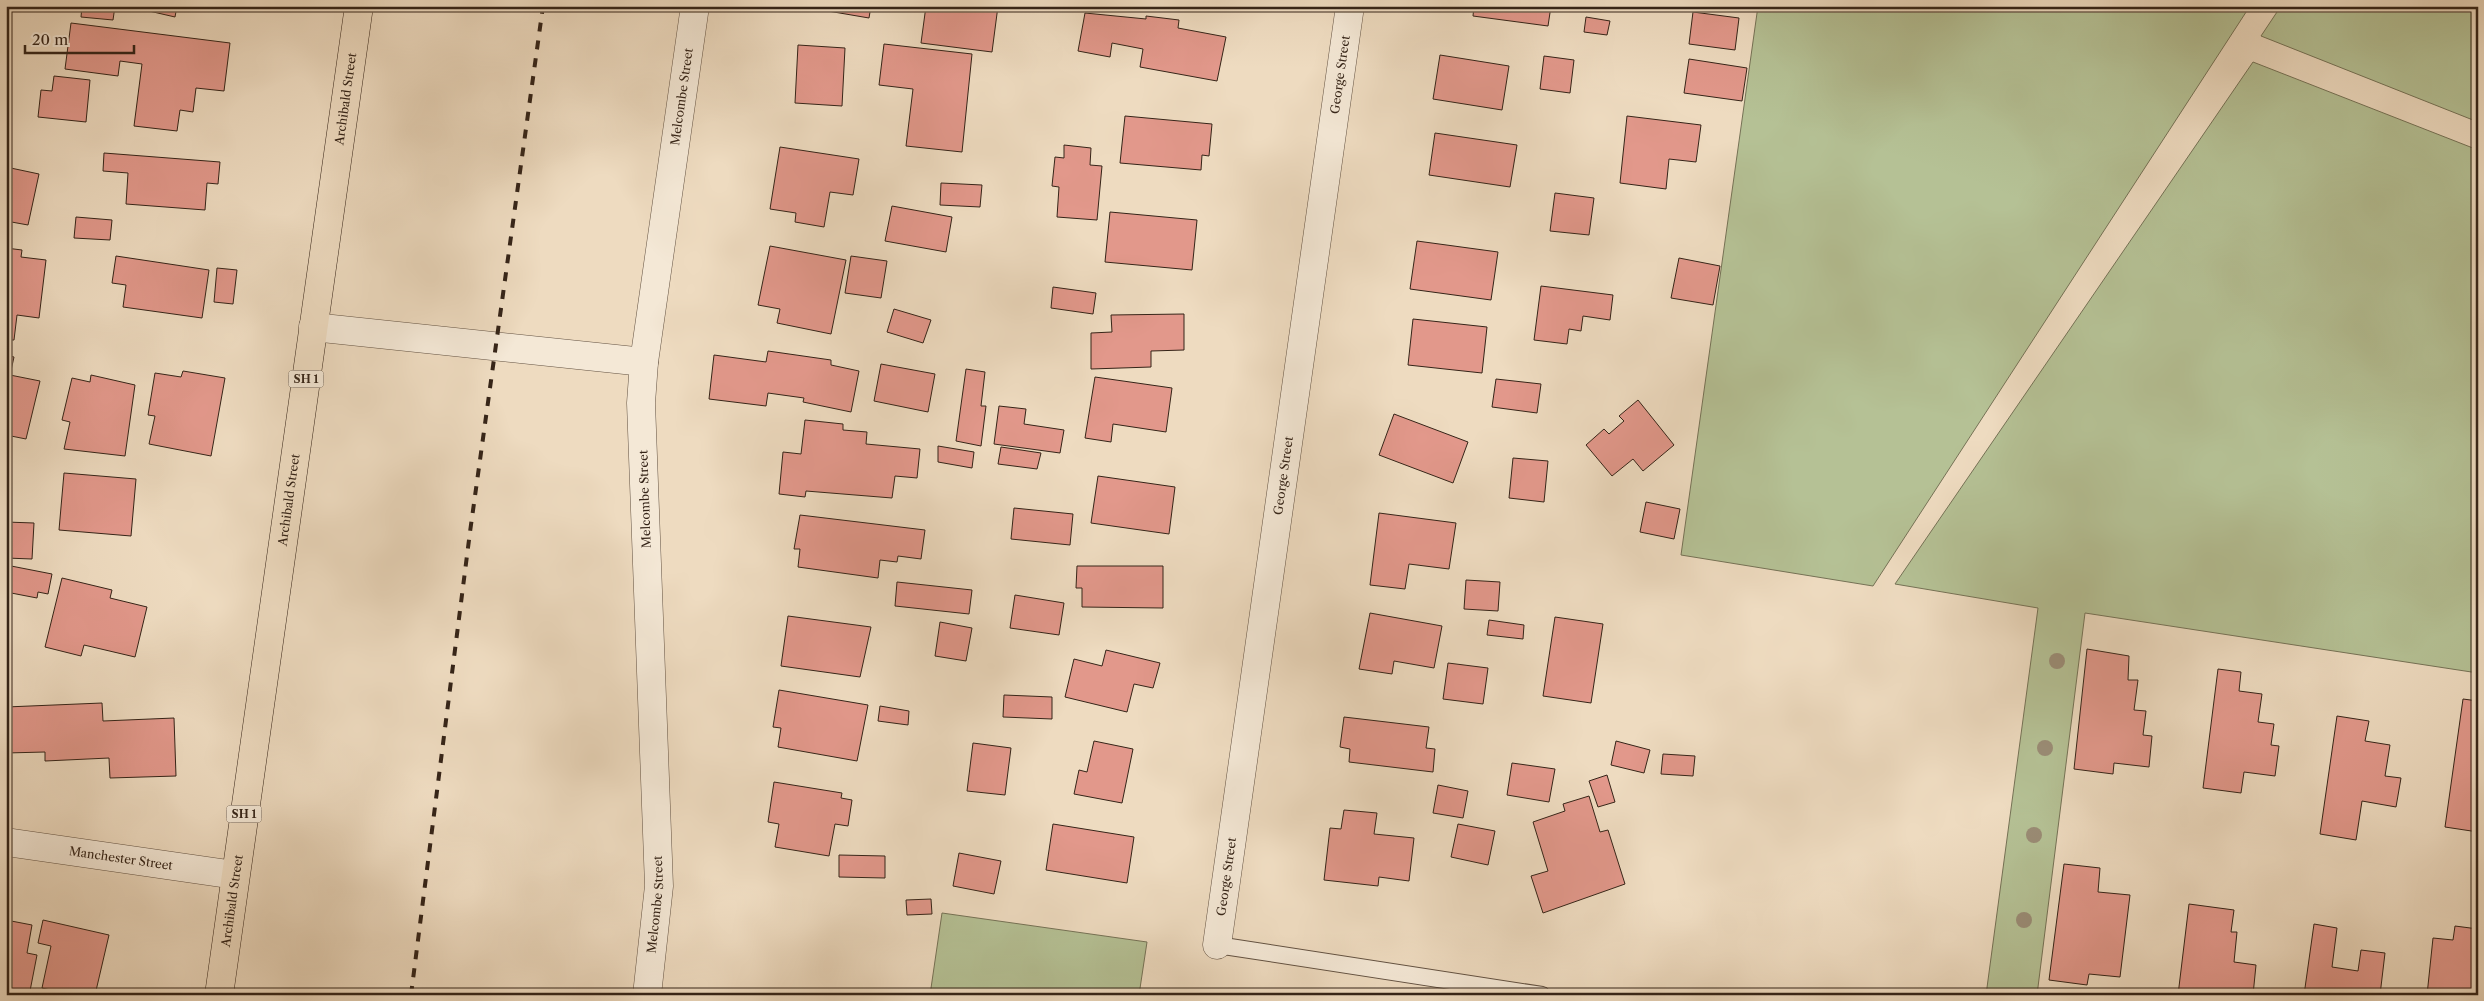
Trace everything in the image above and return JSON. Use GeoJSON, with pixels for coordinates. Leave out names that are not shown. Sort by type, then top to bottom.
{"type":"FeatureCollection","features":[{"type":"Feature","properties":{"kind":"highway","name":"Archibald Street"},"geometry":{"type":"LineString","coordinates":[[219,995],[358,6]]}},
{"type":"Feature","properties":{"kind":"street","name":"Melcombe Street"},"geometry":{"type":"LineString","coordinates":[[647,995],[656,932],[659,886],[641,403],[644,362],[695,6]]}},
{"type":"Feature","properties":{"kind":"street","name":"George Street"},"geometry":{"type":"LineString","coordinates":[[1217,945],[1350,6]]}},
{"type":"Feature","properties":{"kind":"street"},"geometry":{"type":"LineString","coordinates":[[313,327],[644,362]]}},
{"type":"Feature","properties":{"kind":"street","name":"Manchester Street"},"geometry":{"type":"LineString","coordinates":[[6,842],[235,875]]}},
{"type":"Feature","properties":{"kind":"lane"},"geometry":{"type":"LineString","coordinates":[[1217,945],[1542,995]]}},
{"type":"Feature","properties":{"kind":"green space"},"geometry":{"type":"Polygon","coordinates":[[[1758,6],[2250,6],[1873,586],[1681,555],[1758,6]]]}},
{"type":"Feature","properties":{"kind":"green space"},"geometry":{"type":"Polygon","coordinates":[[[2281,6],[2478,6],[2478,122],[2261,36],[2281,6]]]}},
{"type":"Feature","properties":{"kind":"green space"},"geometry":{"type":"Polygon","coordinates":[[[2253,62],[2478,150],[2478,673],[2085,613],[2037,995],[1986,995],[2038,608],[1895,584],[2253,62]]]}},
{"type":"Feature","properties":{"kind":"green space"},"geometry":{"type":"Polygon","coordinates":[[[942,913],[1147,942],[1139,995],[930,995],[942,913]]]}},
{"type":"Feature","properties":{"kind":"building"},"geometry":{"type":"Polygon","coordinates":[[[82,6],[115,6],[113,20],[81,17],[82,6]]]}},
{"type":"Feature","properties":{"kind":"building"},"geometry":{"type":"Polygon","coordinates":[[[150,6],[177,6],[175,17],[149,11],[150,6]]]}},
{"type":"Feature","properties":{"kind":"building"},"geometry":{"type":"Polygon","coordinates":[[[829,6],[871,6],[869,18],[828,11],[829,6]]]}},
{"type":"Feature","properties":{"kind":"building"},"geometry":{"type":"Polygon","coordinates":[[[926,6],[998,6],[992,52],[921,43],[926,6]]]}},
{"type":"Feature","properties":{"kind":"building"},"geometry":{"type":"Polygon","coordinates":[[[1080,6],[1106,6],[1105,10],[1080,6]]]}},
{"type":"Feature","properties":{"kind":"building"},"geometry":{"type":"Polygon","coordinates":[[[1474,6],[1551,6],[1548,26],[1473,16],[1474,6]]]}},
{"type":"Feature","properties":{"kind":"building"},"geometry":{"type":"Polygon","coordinates":[[[1693,12],[1739,18],[1735,50],[1689,44],[1693,12]]]}},
{"type":"Feature","properties":{"kind":"building"},"geometry":{"type":"Polygon","coordinates":[[[1085,13],[1146,19],[1146,16],[1179,20],[1178,28],[1226,37],[1217,81],[1140,67],[1143,49],[1112,43],[1110,57],[1078,51],[1085,13]]]}},
{"type":"Feature","properties":{"kind":"building"},"geometry":{"type":"Polygon","coordinates":[[[1586,17],[1610,21],[1607,35],[1584,32],[1586,17]]]}},
{"type":"Feature","properties":{"kind":"building"},"geometry":{"type":"Polygon","coordinates":[[[71,23],[230,43],[224,91],[196,88],[193,112],[180,110],[177,131],[134,126],[142,64],[120,61],[118,76],[65,69],[71,23]]]}},
{"type":"Feature","properties":{"kind":"building"},"geometry":{"type":"Polygon","coordinates":[[[884,44],[972,54],[962,152],[906,146],[913,89],[879,85],[884,44]]]}},
{"type":"Feature","properties":{"kind":"building"},"geometry":{"type":"Polygon","coordinates":[[[798,45],[845,48],[842,106],[795,103],[798,45]]]}},
{"type":"Feature","properties":{"kind":"building"},"geometry":{"type":"Polygon","coordinates":[[[1440,55],[1509,66],[1502,110],[1433,99],[1440,55]]]}},
{"type":"Feature","properties":{"kind":"building"},"geometry":{"type":"Polygon","coordinates":[[[1544,56],[1574,60],[1570,93],[1540,89],[1544,56]]]}},
{"type":"Feature","properties":{"kind":"building"},"geometry":{"type":"Polygon","coordinates":[[[1689,59],[1747,68],[1742,101],[1684,93],[1689,59]]]}},
{"type":"Feature","properties":{"kind":"building"},"geometry":{"type":"Polygon","coordinates":[[[54,76],[90,80],[86,122],[38,117],[41,90],[52,91],[54,76]]]}},
{"type":"Feature","properties":{"kind":"building"},"geometry":{"type":"Polygon","coordinates":[[[1125,116],[1212,124],[1209,156],[1202,155],[1201,170],[1120,163],[1125,116]]]}},
{"type":"Feature","properties":{"kind":"building"},"geometry":{"type":"Polygon","coordinates":[[[1627,116],[1701,125],[1696,162],[1669,159],[1666,189],[1620,183],[1627,116]]]}},
{"type":"Feature","properties":{"kind":"building"},"geometry":{"type":"Polygon","coordinates":[[[1435,133],[1517,145],[1510,187],[1429,175],[1435,133]]]}},
{"type":"Feature","properties":{"kind":"building"},"geometry":{"type":"Polygon","coordinates":[[[1064,145],[1091,148],[1090,165],[1102,166],[1097,220],[1057,217],[1059,187],[1052,186],[1055,157],[1064,158],[1064,145]]]}},
{"type":"Feature","properties":{"kind":"building"},"geometry":{"type":"Polygon","coordinates":[[[780,147],[859,159],[853,195],[830,192],[824,227],[795,222],[796,213],[770,209],[780,147]]]}},
{"type":"Feature","properties":{"kind":"building"},"geometry":{"type":"Polygon","coordinates":[[[104,153],[220,162],[218,184],[207,183],[205,210],[126,204],[128,173],[103,171],[104,153]]]}},
{"type":"Feature","properties":{"kind":"building"},"geometry":{"type":"Polygon","coordinates":[[[6,167],[39,174],[28,225],[6,221],[6,167]]]}},
{"type":"Feature","properties":{"kind":"building"},"geometry":{"type":"Polygon","coordinates":[[[941,183],[982,185],[980,207],[940,205],[941,183]]]}},
{"type":"Feature","properties":{"kind":"building"},"geometry":{"type":"Polygon","coordinates":[[[1555,193],[1594,198],[1589,235],[1550,231],[1555,193]]]}},
{"type":"Feature","properties":{"kind":"building"},"geometry":{"type":"Polygon","coordinates":[[[892,206],[952,217],[946,252],[885,241],[892,206]]]}},
{"type":"Feature","properties":{"kind":"building"},"geometry":{"type":"Polygon","coordinates":[[[1110,212],[1197,220],[1192,270],[1105,262],[1110,212]]]}},
{"type":"Feature","properties":{"kind":"building"},"geometry":{"type":"Polygon","coordinates":[[[76,217],[112,220],[110,240],[74,238],[76,217]]]}},
{"type":"Feature","properties":{"kind":"building"},"geometry":{"type":"Polygon","coordinates":[[[1417,241],[1498,252],[1491,300],[1410,289],[1417,241]]]}},
{"type":"Feature","properties":{"kind":"building"},"geometry":{"type":"Polygon","coordinates":[[[770,246],[846,260],[831,334],[777,323],[780,309],[758,305],[770,246]]]}},
{"type":"Feature","properties":{"kind":"building"},"geometry":{"type":"Polygon","coordinates":[[[6,248],[22,250],[21,257],[46,260],[39,318],[17,315],[14,340],[6,340],[6,248]]]}},
{"type":"Feature","properties":{"kind":"building"},"geometry":{"type":"Polygon","coordinates":[[[116,256],[209,270],[202,318],[123,307],[126,285],[112,283],[116,256]]]}},
{"type":"Feature","properties":{"kind":"building"},"geometry":{"type":"Polygon","coordinates":[[[851,256],[887,261],[881,298],[845,293],[851,256]]]}},
{"type":"Feature","properties":{"kind":"building"},"geometry":{"type":"Polygon","coordinates":[[[1679,258],[1720,266],[1713,305],[1671,298],[1679,258]]]}},
{"type":"Feature","properties":{"kind":"building"},"geometry":{"type":"Polygon","coordinates":[[[217,268],[237,270],[233,304],[214,302],[217,268]]]}},
{"type":"Feature","properties":{"kind":"building"},"geometry":{"type":"Polygon","coordinates":[[[1541,286],[1613,295],[1610,320],[1583,316],[1581,331],[1569,329],[1567,344],[1534,340],[1541,286]]]}},
{"type":"Feature","properties":{"kind":"building"},"geometry":{"type":"Polygon","coordinates":[[[1053,287],[1096,293],[1093,314],[1051,308],[1053,287]]]}},
{"type":"Feature","properties":{"kind":"building"},"geometry":{"type":"Polygon","coordinates":[[[894,309],[931,320],[923,343],[887,332],[894,309]]]}},
{"type":"Feature","properties":{"kind":"building"},"geometry":{"type":"Polygon","coordinates":[[[1184,314],[1184,350],[1151,351],[1151,367],[1091,369],[1091,333],[1112,332],[1111,315],[1184,314]]]}},
{"type":"Feature","properties":{"kind":"building"},"geometry":{"type":"Polygon","coordinates":[[[1413,319],[1487,327],[1482,373],[1408,365],[1413,319]]]}},
{"type":"Feature","properties":{"kind":"building"},"geometry":{"type":"Polygon","coordinates":[[[768,351],[831,360],[831,365],[859,371],[851,412],[803,402],[804,398],[768,393],[766,406],[709,399],[714,355],[766,362],[768,351]]]}},
{"type":"Feature","properties":{"kind":"building"},"geometry":{"type":"Polygon","coordinates":[[[6,355],[14,357],[10,375],[40,381],[26,439],[6,435],[6,355]]]}},
{"type":"Feature","properties":{"kind":"building"},"geometry":{"type":"Polygon","coordinates":[[[881,364],[935,374],[928,412],[874,401],[881,364]]]}},
{"type":"Feature","properties":{"kind":"building"},"geometry":{"type":"Polygon","coordinates":[[[966,369],[985,372],[981,406],[986,406],[981,446],[956,441],[966,369]]]}},
{"type":"Feature","properties":{"kind":"building"},"geometry":{"type":"Polygon","coordinates":[[[183,371],[225,378],[211,456],[149,444],[155,416],[148,415],[155,373],[181,377],[183,371]]]}},
{"type":"Feature","properties":{"kind":"building"},"geometry":{"type":"Polygon","coordinates":[[[91,375],[135,385],[125,456],[64,449],[70,422],[62,420],[72,378],[90,382],[91,375]]]}},
{"type":"Feature","properties":{"kind":"building"},"geometry":{"type":"Polygon","coordinates":[[[1095,377],[1172,388],[1166,432],[1113,424],[1111,442],[1085,438],[1095,377]]]}},
{"type":"Feature","properties":{"kind":"building"},"geometry":{"type":"Polygon","coordinates":[[[1496,379],[1541,384],[1537,413],[1492,407],[1496,379]]]}},
{"type":"Feature","properties":{"kind":"building"},"geometry":{"type":"Polygon","coordinates":[[[1638,400],[1674,445],[1643,471],[1633,459],[1612,476],[1586,445],[1604,429],[1609,434],[1624,421],[1619,416],[1638,400]]]}},
{"type":"Feature","properties":{"kind":"building"},"geometry":{"type":"Polygon","coordinates":[[[999,406],[1026,409],[1024,424],[1064,430],[1060,453],[994,444],[999,406]]]}},
{"type":"Feature","properties":{"kind":"building"},"geometry":{"type":"Polygon","coordinates":[[[1394,414],[1468,442],[1453,483],[1379,455],[1394,414]]]}},
{"type":"Feature","properties":{"kind":"building"},"geometry":{"type":"Polygon","coordinates":[[[805,420],[843,424],[843,430],[867,432],[866,444],[920,449],[917,478],[895,476],[892,498],[806,491],[805,497],[779,494],[783,452],[801,454],[805,420]]]}},
{"type":"Feature","properties":{"kind":"building"},"geometry":{"type":"Polygon","coordinates":[[[938,446],[974,452],[972,468],[938,462],[938,446]]]}},
{"type":"Feature","properties":{"kind":"building"},"geometry":{"type":"Polygon","coordinates":[[[1001,447],[1041,453],[1037,469],[998,464],[1001,447]]]}},
{"type":"Feature","properties":{"kind":"building"},"geometry":{"type":"Polygon","coordinates":[[[1513,458],[1548,461],[1544,502],[1509,498],[1513,458]]]}},
{"type":"Feature","properties":{"kind":"building"},"geometry":{"type":"Polygon","coordinates":[[[64,473],[136,479],[131,536],[59,530],[64,473]]]}},
{"type":"Feature","properties":{"kind":"building"},"geometry":{"type":"Polygon","coordinates":[[[1098,476],[1175,487],[1169,534],[1091,523],[1098,476]]]}},
{"type":"Feature","properties":{"kind":"building"},"geometry":{"type":"Polygon","coordinates":[[[1646,502],[1680,509],[1674,539],[1640,532],[1646,502]]]}},
{"type":"Feature","properties":{"kind":"building"},"geometry":{"type":"Polygon","coordinates":[[[1014,508],[1073,514],[1070,545],[1011,539],[1014,508]]]}},
{"type":"Feature","properties":{"kind":"building"},"geometry":{"type":"Polygon","coordinates":[[[1379,513],[1456,523],[1449,569],[1409,564],[1405,589],[1370,585],[1379,513]]]}},
{"type":"Feature","properties":{"kind":"building"},"geometry":{"type":"Polygon","coordinates":[[[800,515],[925,530],[921,559],[898,556],[897,562],[880,560],[878,578],[798,567],[800,549],[794,549],[800,515]]]}},
{"type":"Feature","properties":{"kind":"building"},"geometry":{"type":"Polygon","coordinates":[[[6,522],[34,523],[32,559],[6,558],[6,522]]]}},
{"type":"Feature","properties":{"kind":"building"},"geometry":{"type":"Polygon","coordinates":[[[6,565],[52,574],[48,594],[38,592],[37,598],[6,592],[6,565]]]}},
{"type":"Feature","properties":{"kind":"building"},"geometry":{"type":"Polygon","coordinates":[[[1077,566],[1163,566],[1163,608],[1082,607],[1082,588],[1076,588],[1077,566]]]}},
{"type":"Feature","properties":{"kind":"building"},"geometry":{"type":"Polygon","coordinates":[[[62,578],[112,590],[110,598],[147,607],[135,657],[84,645],[81,656],[45,647],[62,578]]]}},
{"type":"Feature","properties":{"kind":"building"},"geometry":{"type":"Polygon","coordinates":[[[1466,580],[1500,582],[1498,611],[1464,609],[1466,580]]]}},
{"type":"Feature","properties":{"kind":"building"},"geometry":{"type":"Polygon","coordinates":[[[897,582],[972,590],[969,614],[895,606],[897,582]]]}},
{"type":"Feature","properties":{"kind":"building"},"geometry":{"type":"Polygon","coordinates":[[[1015,595],[1064,603],[1059,635],[1010,628],[1015,595]]]}},
{"type":"Feature","properties":{"kind":"building"},"geometry":{"type":"Polygon","coordinates":[[[1370,613],[1442,626],[1434,668],[1394,661],[1392,674],[1359,669],[1370,613]]]}},
{"type":"Feature","properties":{"kind":"building"},"geometry":{"type":"Polygon","coordinates":[[[788,616],[871,627],[860,677],[781,666],[788,616]]]}},
{"type":"Feature","properties":{"kind":"building"},"geometry":{"type":"Polygon","coordinates":[[[1555,617],[1603,624],[1591,703],[1543,696],[1555,617]]]}},
{"type":"Feature","properties":{"kind":"building"},"geometry":{"type":"Polygon","coordinates":[[[1489,620],[1524,625],[1523,639],[1487,635],[1489,620]]]}},
{"type":"Feature","properties":{"kind":"building"},"geometry":{"type":"Polygon","coordinates":[[[940,622],[972,628],[966,661],[935,656],[940,622]]]}},
{"type":"Feature","properties":{"kind":"building"},"geometry":{"type":"Polygon","coordinates":[[[2087,649],[2129,656],[2128,680],[2138,680],[2134,710],[2146,711],[2143,735],[2152,736],[2149,767],[2114,763],[2113,774],[2074,769],[2087,649]]]}},
{"type":"Feature","properties":{"kind":"building"},"geometry":{"type":"Polygon","coordinates":[[[1106,650],[1160,663],[1153,688],[1134,684],[1127,712],[1065,697],[1074,659],[1102,666],[1106,650]]]}},
{"type":"Feature","properties":{"kind":"building"},"geometry":{"type":"Polygon","coordinates":[[[1448,663],[1488,668],[1483,704],[1443,699],[1448,663]]]}},
{"type":"Feature","properties":{"kind":"building"},"geometry":{"type":"Polygon","coordinates":[[[2218,669],[2241,672],[2239,691],[2262,694],[2258,722],[2274,724],[2271,745],[2279,746],[2275,776],[2244,772],[2241,793],[2203,788],[2218,669]]]}},
{"type":"Feature","properties":{"kind":"building"},"geometry":{"type":"Polygon","coordinates":[[[779,690],[868,705],[857,761],[778,747],[781,728],[773,727],[779,690]]]}},
{"type":"Feature","properties":{"kind":"building"},"geometry":{"type":"Polygon","coordinates":[[[1004,695],[1052,697],[1052,719],[1003,717],[1004,695]]]}},
{"type":"Feature","properties":{"kind":"building"},"geometry":{"type":"Polygon","coordinates":[[[2463,699],[2478,701],[2478,832],[2445,827],[2463,699]]]}},
{"type":"Feature","properties":{"kind":"building"},"geometry":{"type":"Polygon","coordinates":[[[102,703],[103,721],[174,718],[176,776],[110,778],[109,758],[45,761],[45,752],[6,753],[6,707],[102,703]]]}},
{"type":"Feature","properties":{"kind":"building"},"geometry":{"type":"Polygon","coordinates":[[[880,706],[909,711],[908,725],[878,721],[880,706]]]}},
{"type":"Feature","properties":{"kind":"building"},"geometry":{"type":"Polygon","coordinates":[[[2337,716],[2369,721],[2365,741],[2390,745],[2385,776],[2401,778],[2396,807],[2362,801],[2356,840],[2320,834],[2337,716]]]}},
{"type":"Feature","properties":{"kind":"building"},"geometry":{"type":"Polygon","coordinates":[[[1344,717],[1429,727],[1426,748],[1435,749],[1433,772],[1349,762],[1350,749],[1340,747],[1344,717]]]}},
{"type":"Feature","properties":{"kind":"building"},"geometry":{"type":"Polygon","coordinates":[[[1094,741],[1133,749],[1122,803],[1074,794],[1079,770],[1087,772],[1094,741]]]}},
{"type":"Feature","properties":{"kind":"building"},"geometry":{"type":"Polygon","coordinates":[[[1616,741],[1650,750],[1644,773],[1611,765],[1616,741]]]}},
{"type":"Feature","properties":{"kind":"building"},"geometry":{"type":"Polygon","coordinates":[[[973,743],[1011,748],[1005,795],[967,791],[973,743]]]}},
{"type":"Feature","properties":{"kind":"building"},"geometry":{"type":"Polygon","coordinates":[[[1663,754],[1695,756],[1693,776],[1661,774],[1663,754]]]}},
{"type":"Feature","properties":{"kind":"building"},"geometry":{"type":"Polygon","coordinates":[[[1512,763],[1555,769],[1549,802],[1507,795],[1512,763]]]}},
{"type":"Feature","properties":{"kind":"building"},"geometry":{"type":"Polygon","coordinates":[[[1607,775],[1615,802],[1598,807],[1589,781],[1607,775]]]}},
{"type":"Feature","properties":{"kind":"building"},"geometry":{"type":"Polygon","coordinates":[[[774,782],[842,793],[841,798],[852,800],[848,826],[835,824],[829,856],[775,847],[779,824],[768,822],[774,782]]]}},
{"type":"Feature","properties":{"kind":"building"},"geometry":{"type":"Polygon","coordinates":[[[1438,785],[1468,791],[1463,818],[1433,813],[1438,785]]]}},
{"type":"Feature","properties":{"kind":"building"},"geometry":{"type":"Polygon","coordinates":[[[1589,796],[1600,832],[1608,830],[1625,884],[1543,913],[1531,876],[1548,871],[1533,822],[1565,811],[1563,804],[1589,796]]]}},
{"type":"Feature","properties":{"kind":"building"},"geometry":{"type":"Polygon","coordinates":[[[1344,810],[1377,813],[1374,834],[1414,838],[1409,881],[1379,877],[1378,886],[1324,880],[1330,828],[1341,829],[1344,810]]]}},
{"type":"Feature","properties":{"kind":"building"},"geometry":{"type":"Polygon","coordinates":[[[1053,824],[1134,837],[1127,883],[1046,870],[1053,824]]]}},
{"type":"Feature","properties":{"kind":"building"},"geometry":{"type":"Polygon","coordinates":[[[1458,824],[1495,831],[1488,865],[1451,857],[1458,824]]]}},
{"type":"Feature","properties":{"kind":"building"},"geometry":{"type":"Polygon","coordinates":[[[959,853],[1001,861],[994,894],[953,886],[959,853]]]}},
{"type":"Feature","properties":{"kind":"building"},"geometry":{"type":"Polygon","coordinates":[[[839,855],[885,856],[885,878],[839,877],[839,855]]]}},
{"type":"Feature","properties":{"kind":"building"},"geometry":{"type":"Polygon","coordinates":[[[2064,864],[2100,868],[2098,892],[2130,895],[2120,977],[2089,974],[2087,985],[2049,980],[2064,864]]]}},
{"type":"Feature","properties":{"kind":"building"},"geometry":{"type":"Polygon","coordinates":[[[931,899],[932,914],[907,915],[906,900],[931,899]]]}},
{"type":"Feature","properties":{"kind":"building"},"geometry":{"type":"Polygon","coordinates":[[[2189,904],[2234,910],[2231,932],[2237,932],[2234,962],[2256,965],[2253,995],[2178,995],[2189,904]]]}},
{"type":"Feature","properties":{"kind":"building"},"geometry":{"type":"Polygon","coordinates":[[[6,920],[32,925],[27,953],[37,955],[30,991],[21,990],[20,995],[6,995],[6,920]]]}},
{"type":"Feature","properties":{"kind":"building"},"geometry":{"type":"Polygon","coordinates":[[[43,920],[109,935],[95,995],[71,995],[42,988],[51,946],[38,943],[43,920]]]}},
{"type":"Feature","properties":{"kind":"building"},"geometry":{"type":"Polygon","coordinates":[[[2314,924],[2337,928],[2332,967],[2358,971],[2361,950],[2385,953],[2380,995],[2304,995],[2314,924]]]}},
{"type":"Feature","properties":{"kind":"building"},"geometry":{"type":"Polygon","coordinates":[[[2455,926],[2478,929],[2478,995],[2427,995],[2433,938],[2453,940],[2455,926]]]}},
{"type":"Feature","properties":{"kind":"railway"},"geometry":{"type":"LineString","coordinates":[[411,995],[470,532],[543,6]]}}]}
